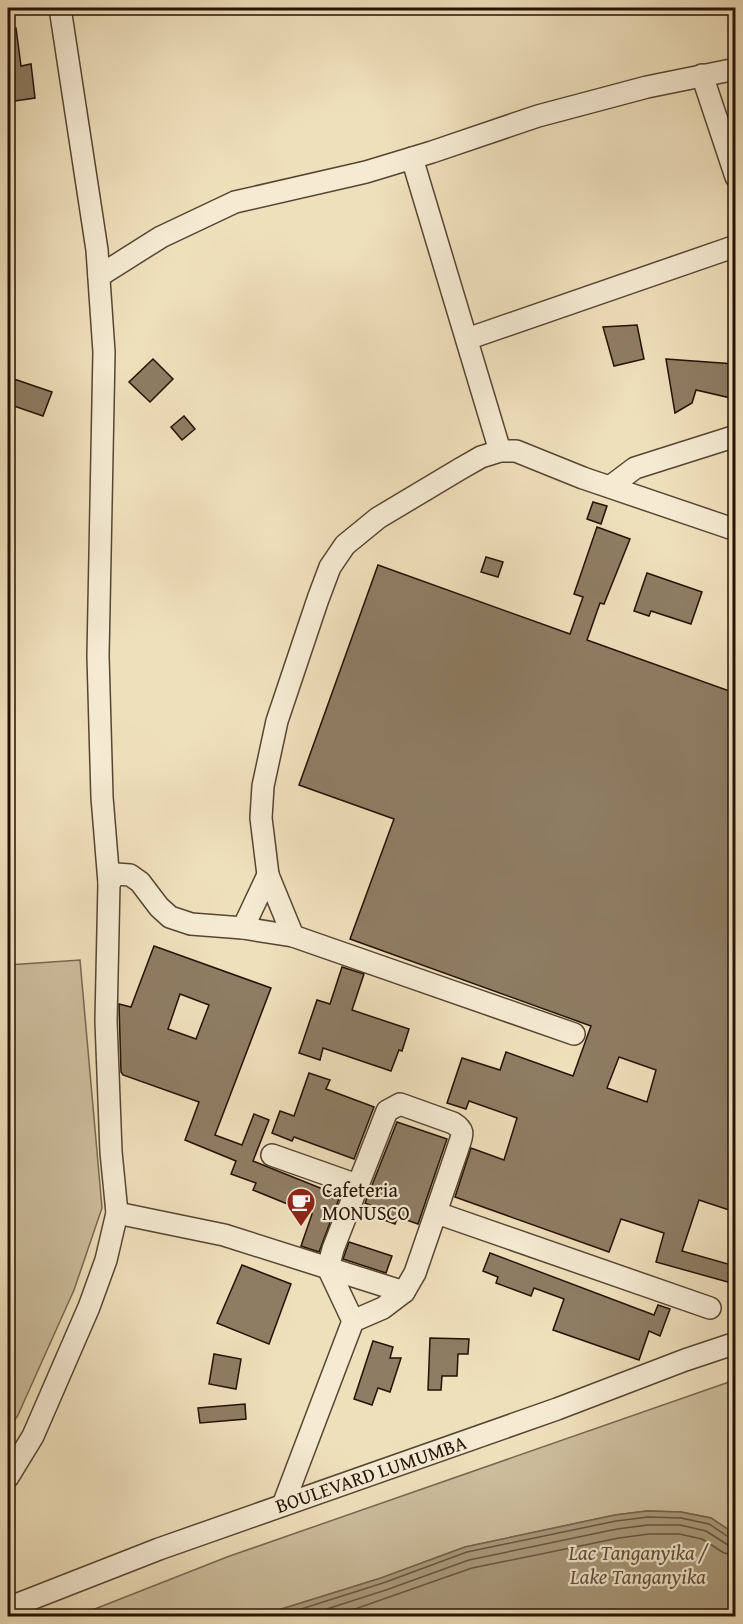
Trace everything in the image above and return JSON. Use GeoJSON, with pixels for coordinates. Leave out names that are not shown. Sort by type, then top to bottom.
{"type":"FeatureCollection","features":[{"type":"Feature","properties":{"kind":"street"},"geometry":{"type":"LineString","coordinates":[[8,1477],[33,1436],[63,1372],[106,1260],[117,1213],[111,1152],[106,1021],[109,883],[102,797],[98,656],[104,374],[94,228],[60,8]]}},
{"type":"Feature","properties":{"kind":"street"},"geometry":{"type":"LineString","coordinates":[[99,276],[161,237],[235,201],[366,172],[538,116],[647,87],[735,69]]}},
{"type":"Feature","properties":{"kind":"street"},"geometry":{"type":"LineString","coordinates":[[702,75],[735,177]]}},
{"type":"Feature","properties":{"kind":"street"},"geometry":{"type":"LineString","coordinates":[[412,158],[500,451]]}},
{"type":"Feature","properties":{"kind":"street"},"geometry":{"type":"LineString","coordinates":[[466,339],[735,246]]}},
{"type":"Feature","properties":{"kind":"street"},"geometry":{"type":"LineString","coordinates":[[611,486],[635,468],[735,436]]}},
{"type":"Feature","properties":{"kind":"street"},"geometry":{"type":"LineString","coordinates":[[292,936],[268,875],[261,818],[263,786],[277,721],[330,567],[345,545],[378,518],[481,457],[500,451],[516,451],[583,478],[735,530]]}},
{"type":"Feature","properties":{"kind":"street"},"geometry":{"type":"LineString","coordinates":[[109,883],[116,874],[130,875],[140,882],[159,907],[170,917],[191,924],[243,928],[292,936],[574,1034]]}},
{"type":"Feature","properties":{"kind":"street"},"geometry":{"type":"LineString","coordinates":[[243,928],[268,875]]}},
{"type":"Feature","properties":{"kind":"street"},"geometry":{"type":"LineString","coordinates":[[283,1505],[353,1321],[383,1308],[404,1293],[416,1273],[462,1133],[460,1127],[453,1123],[400,1104],[387,1111],[357,1185],[328,1268],[353,1321]]}},
{"type":"Feature","properties":{"kind":"street"},"geometry":{"type":"LineString","coordinates":[[272,1155],[357,1185]]}},
{"type":"Feature","properties":{"kind":"street"},"geometry":{"type":"LineString","coordinates":[[117,1213],[224,1235],[404,1293]]}},
{"type":"Feature","properties":{"kind":"street"},"geometry":{"type":"LineString","coordinates":[[437,1213],[710,1308]]}},
{"type":"Feature","properties":{"kind":"street","name":"BOULEVARD LUMUMBA"},"geometry":{"type":"LineString","coordinates":[[8,1608],[159,1549],[557,1409],[735,1343]]}},
{"type":"Feature","properties":{"kind":"shaded area"},"geometry":{"type":"Polygon","coordinates":[[[80,960],[102,1208],[74,1290],[18,1415],[8,1431],[8,965],[80,960]]]}},
{"type":"Feature","properties":{"kind":"shaded area"},"geometry":{"type":"Polygon","coordinates":[[[729,1382],[735,1408],[735,1534],[711,1518],[681,1512],[647,1511],[615,1515],[465,1547],[381,1578],[259,1616],[77,1616],[227,1557],[729,1382]]]}},
{"type":"Feature","properties":{"kind":"water","name":"Lac Tanganyika / Lake Tanganyika"},"geometry":{"type":"Polygon","coordinates":[[[647,1511],[681,1512],[711,1518],[735,1534],[735,1616],[259,1616],[381,1578],[465,1547],[615,1515],[647,1511]]]}},
{"type":"Feature","properties":{"kind":"building"},"geometry":{"type":"Polygon","coordinates":[[[16,28],[21,66],[31,64],[35,98],[8,102],[8,29],[16,28]]]}},
{"type":"Feature","properties":{"kind":"building"},"geometry":{"type":"Polygon","coordinates":[[[637,325],[644,359],[614,366],[603,327],[637,325]]]}},
{"type":"Feature","properties":{"kind":"building"},"geometry":{"type":"Polygon","coordinates":[[[153,359],[173,379],[150,402],[129,382],[153,359]]]}},
{"type":"Feature","properties":{"kind":"building"},"geometry":{"type":"Polygon","coordinates":[[[666,359],[735,364],[735,399],[696,390],[692,403],[675,413],[666,359]]]}},
{"type":"Feature","properties":{"kind":"building"},"geometry":{"type":"Polygon","coordinates":[[[8,377],[52,392],[43,416],[8,404],[8,377]]]}},
{"type":"Feature","properties":{"kind":"building"},"geometry":{"type":"Polygon","coordinates":[[[184,416],[195,429],[182,440],[171,427],[184,416]]]}},
{"type":"Feature","properties":{"kind":"building"},"geometry":{"type":"Polygon","coordinates":[[[593,502],[607,506],[601,524],[587,519],[593,502]]]}},
{"type":"Feature","properties":{"kind":"building"},"geometry":{"type":"Polygon","coordinates":[[[597,527],[630,539],[604,604],[600,603],[587,640],[735,693],[735,1212],[699,1200],[682,1251],[735,1266],[735,1284],[656,1262],[664,1233],[621,1219],[609,1252],[455,1197],[471,1148],[504,1160],[517,1118],[469,1101],[466,1109],[447,1103],[462,1058],[500,1070],[506,1052],[573,1076],[591,1026],[350,939],[394,819],[299,785],[378,565],[570,634],[583,597],[574,594],[597,527]],[[619,1057],[607,1088],[647,1102],[656,1070],[619,1057]]]}},
{"type":"Feature","properties":{"kind":"building"},"geometry":{"type":"Polygon","coordinates":[[[486,557],[503,562],[498,577],[481,572],[486,557]]]}},
{"type":"Feature","properties":{"kind":"building"},"geometry":{"type":"Polygon","coordinates":[[[647,573],[702,592],[691,624],[651,611],[649,616],[634,611],[647,573]]]}},
{"type":"Feature","properties":{"kind":"building"},"geometry":{"type":"Polygon","coordinates":[[[154,946],[271,988],[215,1135],[242,1145],[254,1114],[269,1120],[253,1161],[340,1196],[319,1252],[301,1246],[312,1214],[253,1190],[256,1183],[231,1174],[236,1161],[185,1140],[199,1102],[123,1075],[121,1072],[119,1004],[131,1007],[154,946]],[[180,994],[168,1029],[196,1039],[209,1005],[180,994]]]}},
{"type":"Feature","properties":{"kind":"building"},"geometry":{"type":"Polygon","coordinates":[[[342,967],[364,974],[352,1010],[409,1029],[402,1051],[399,1050],[391,1071],[323,1048],[320,1060],[299,1053],[317,1000],[330,1004],[342,967]]]}},
{"type":"Feature","properties":{"kind":"building"},"geometry":{"type":"Polygon","coordinates":[[[309,1073],[330,1080],[326,1089],[374,1107],[354,1159],[294,1137],[292,1141],[272,1133],[280,1111],[294,1116],[309,1073]]]}},
{"type":"Feature","properties":{"kind":"building"},"geometry":{"type":"Polygon","coordinates":[[[397,1122],[447,1139],[418,1224],[398,1217],[395,1224],[379,1218],[382,1210],[365,1203],[397,1122]]]}},
{"type":"Feature","properties":{"kind":"building"},"geometry":{"type":"Polygon","coordinates":[[[349,1242],[392,1256],[386,1273],[343,1259],[349,1242]]]}},
{"type":"Feature","properties":{"kind":"building"},"geometry":{"type":"Polygon","coordinates":[[[490,1253],[654,1315],[658,1305],[670,1309],[660,1336],[649,1331],[639,1360],[553,1330],[564,1299],[534,1288],[531,1296],[496,1283],[498,1277],[483,1271],[490,1253]]]}},
{"type":"Feature","properties":{"kind":"building"},"geometry":{"type":"Polygon","coordinates":[[[242,1265],[291,1284],[269,1344],[217,1323],[242,1265]]]}},
{"type":"Feature","properties":{"kind":"building"},"geometry":{"type":"Polygon","coordinates":[[[430,1338],[469,1339],[468,1354],[458,1354],[457,1376],[442,1376],[441,1390],[428,1390],[430,1338]]]}},
{"type":"Feature","properties":{"kind":"building"},"geometry":{"type":"Polygon","coordinates":[[[373,1341],[393,1347],[390,1358],[401,1358],[390,1392],[378,1388],[372,1405],[354,1399],[373,1341]]]}},
{"type":"Feature","properties":{"kind":"building"},"geometry":{"type":"Polygon","coordinates":[[[214,1354],[241,1359],[236,1389],[209,1384],[214,1354]]]}},
{"type":"Feature","properties":{"kind":"building"},"geometry":{"type":"Polygon","coordinates":[[[245,1404],[246,1419],[200,1423],[198,1408],[245,1404]]]}},
{"type":"Feature","properties":{"kind":"place","name":"Cafeteria MONUSCO"},"geometry":{"type":"Point","coordinates":[301,1228]}}]}
